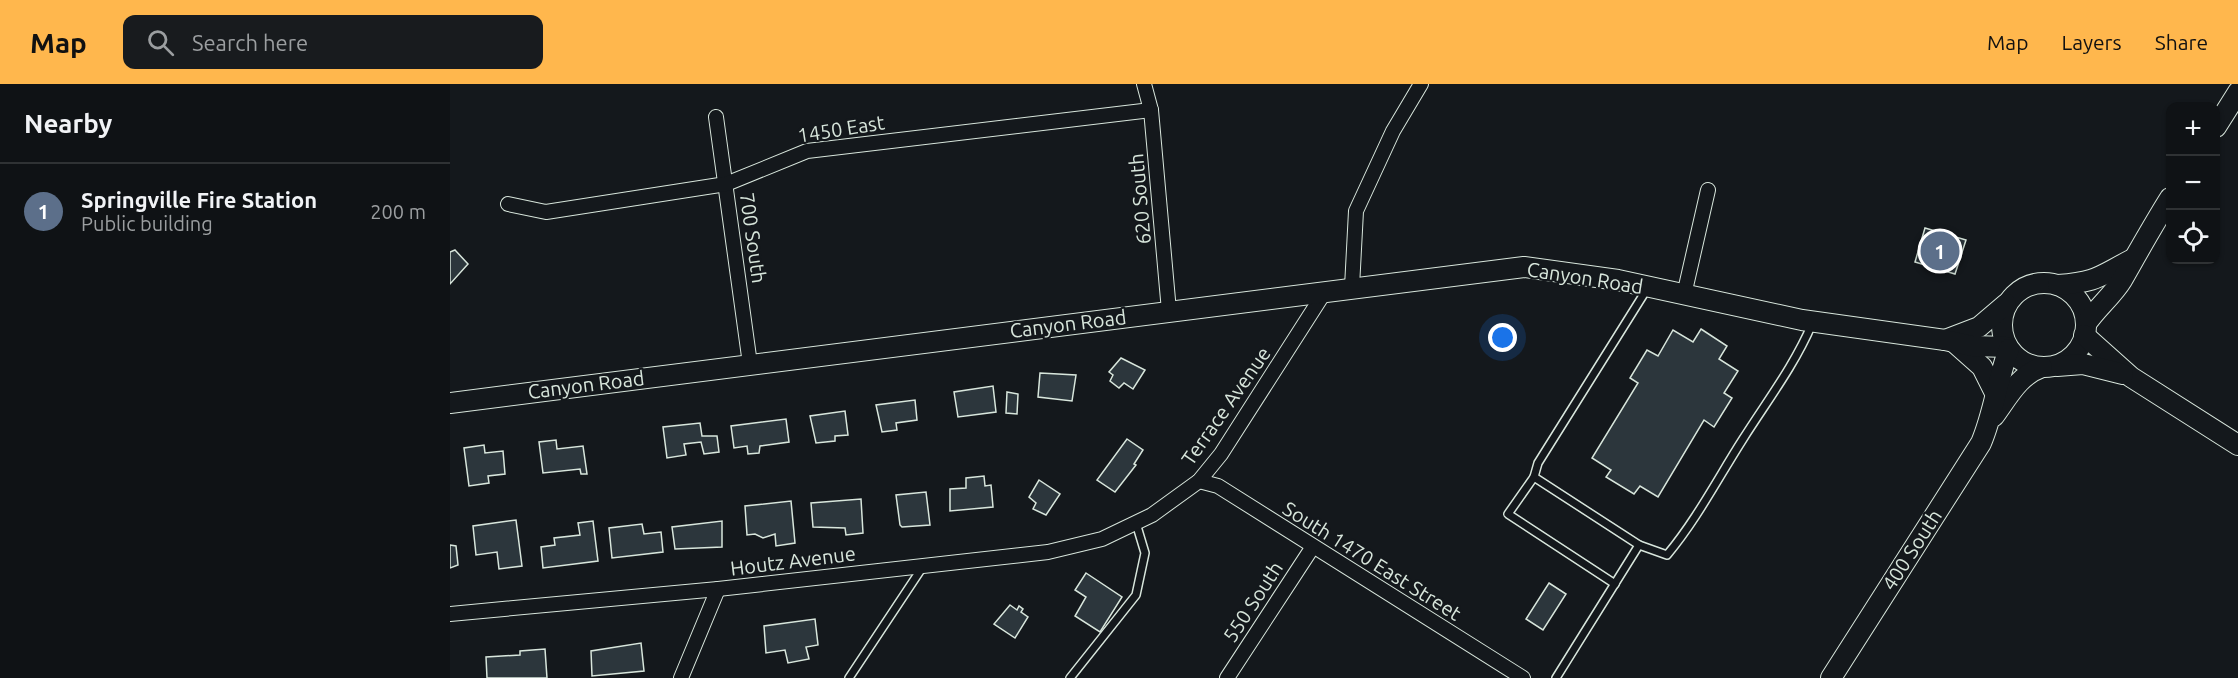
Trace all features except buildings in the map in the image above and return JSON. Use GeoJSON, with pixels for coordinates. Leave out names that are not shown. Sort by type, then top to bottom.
{"type":"FeatureCollection","features":[{"type":"Feature","properties":{"kind":"main road"},"geometry":{"type":"LineString","coordinates":[[2220,121],[2238,92]]}},
{"type":"Feature","properties":{"kind":"main road"},"geometry":{"type":"LineString","coordinates":[[2046,367],[2071,358],[2098,307],[2121,282],[2131,260],[2166,204]]}},
{"type":"Feature","properties":{"kind":"main road"},"geometry":{"type":"LineString","coordinates":[[2131,260],[2106,276],[2090,282],[2058,285],[2047,283],[2024,287],[2007,303],[2001,325],[2008,348],[2029,365],[2046,367],[2083,364],[2131,377]]}},
{"type":"Feature","properties":{"kind":"main road","name":"Canyon Road"},"geometry":{"type":"LineString","coordinates":[[450,403],[1326,290],[1524,267],[1648,287],[1813,321],[1950,342],[2008,348]]}},
{"type":"Feature","properties":{"kind":"main road"},"geometry":{"type":"LineString","coordinates":[[2058,285],[2079,301],[2085,330],[2131,377],[2238,445]]}},
{"type":"Feature","properties":{"kind":"main road","name":"Canyon Road"},"geometry":{"type":"LineString","coordinates":[[1950,342],[1979,327],[2007,303]]}},
{"type":"Feature","properties":{"kind":"main road"},"geometry":{"type":"LineString","coordinates":[[1950,342],[1982,367],[1996,395]]}},
{"type":"Feature","properties":{"kind":"main road","name":"400 South"},"geometry":{"type":"LineString","coordinates":[[1831,678],[1981,443],[1991,420],[1999,375],[2008,348]]}},
{"type":"Feature","properties":{"kind":"main road","name":"400 South"},"geometry":{"type":"LineString","coordinates":[[1991,420],[2021,380],[2031,371],[2046,367]]}},
{"type":"Feature","properties":{"kind":"street","name":"620 South"},"geometry":{"type":"LineString","coordinates":[[1144,84],[1151,110],[1169,311]]}},
{"type":"Feature","properties":{"kind":"street"},"geometry":{"type":"LineString","coordinates":[[1352,287],[1356,211],[1393,131],[1420,84]]}},
{"type":"Feature","properties":{"kind":"street","name":"1450 East"},"geometry":{"type":"LineString","coordinates":[[508,204],[546,212],[726,184],[807,151],[1151,110]]}},
{"type":"Feature","properties":{"kind":"street","name":"700 South"},"geometry":{"type":"LineString","coordinates":[[716,117],[750,364]]}},
{"type":"Feature","properties":{"kind":"street"},"geometry":{"type":"LineString","coordinates":[[1684,295],[1708,190]]}},
{"type":"Feature","properties":{"kind":"street","name":"Terrace Avenue"},"geometry":{"type":"LineString","coordinates":[[1136,524],[1199,481],[1221,454],[1326,290]]}},
{"type":"Feature","properties":{"kind":"street","name":"South 1470 East Street"},"geometry":{"type":"LineString","coordinates":[[1199,481],[1218,486],[1312,548],[1523,678]]}},
{"type":"Feature","properties":{"kind":"street","name":"Houtz Avenue"},"geometry":{"type":"LineString","coordinates":[[450,614],[718,589],[1066,549],[1102,539],[1136,524]]}},
{"type":"Feature","properties":{"kind":"street","name":"550 South"},"geometry":{"type":"LineString","coordinates":[[1227,678],[1312,548]]}},
{"type":"Feature","properties":{"kind":"street"},"geometry":{"type":"LineString","coordinates":[[681,678],[718,589]]}},
{"type":"Feature","properties":{"kind":"lane"},"geometry":{"type":"LineString","coordinates":[[1615,584],[1508,514],[1534,477],[1538,463],[1648,287]]}},
{"type":"Feature","properties":{"kind":"lane"},"geometry":{"type":"LineString","coordinates":[[1534,477],[1639,545],[1667,555],[1685,533],[1742,440],[1799,354],[1813,321]]}},
{"type":"Feature","properties":{"kind":"lane"},"geometry":{"type":"LineString","coordinates":[[1070,678],[1136,595],[1144,553],[1136,524]]}},
{"type":"Feature","properties":{"kind":"lane"},"geometry":{"type":"LineString","coordinates":[[1556,678],[1639,545]]}},
{"type":"Feature","properties":{"kind":"lane"},"geometry":{"type":"LineString","coordinates":[[849,678],[923,566]]}},
{"type":"Feature","properties":{"kind":"place","name":"Springville Fire Station"},"geometry":{"type":"Point","coordinates":[1940,251]}}]}
